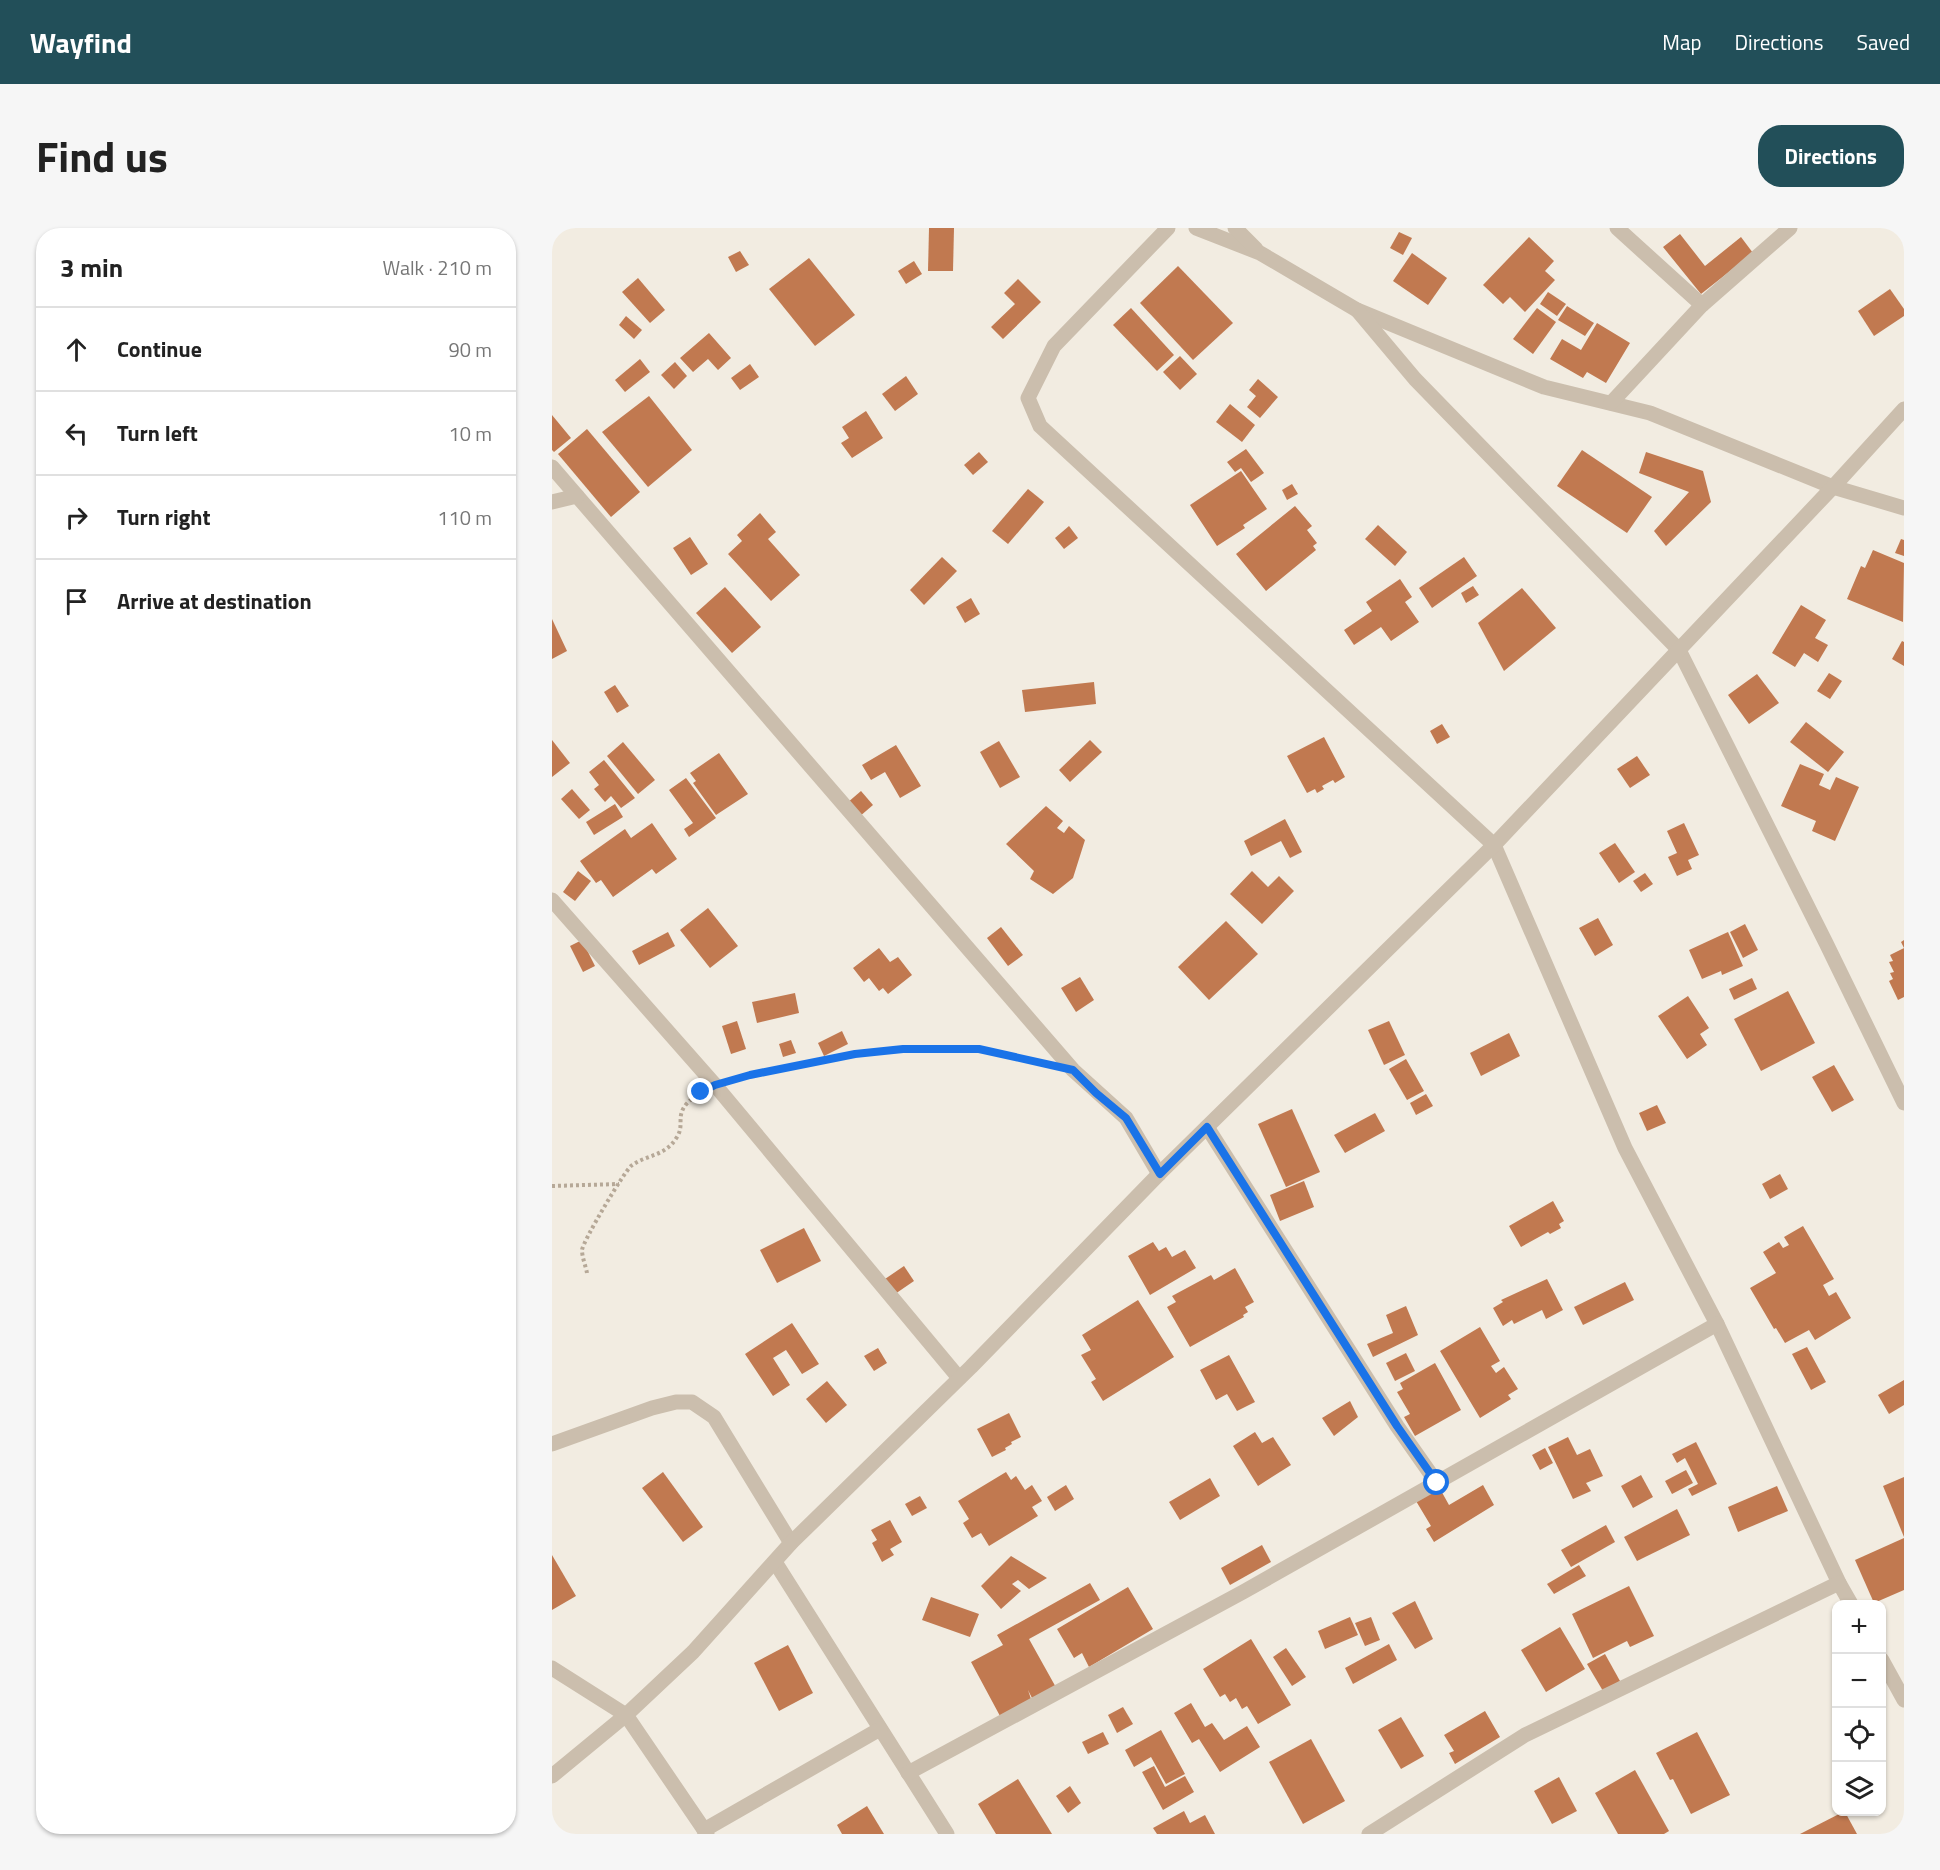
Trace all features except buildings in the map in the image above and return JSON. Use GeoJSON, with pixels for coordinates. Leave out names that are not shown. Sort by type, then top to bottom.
{"type":"FeatureCollection","features":[{"type":"Feature","properties":{"kind":"street"},"geometry":{"type":"LineString","coordinates":[[1168,228],[1054,346],[1028,398],[1040,426],[1494,845],[1625,1148],[1716,1324],[1848,1600]]}},
{"type":"Feature","properties":{"kind":"street"},"geometry":{"type":"LineString","coordinates":[[1196,228],[1260,254],[1357,310],[1544,387],[1650,413],[1833,487],[1904,508]]}},
{"type":"Feature","properties":{"kind":"street"},"geometry":{"type":"LineString","coordinates":[[1236,228],[1260,254]]}},
{"type":"Feature","properties":{"kind":"street"},"geometry":{"type":"LineString","coordinates":[[1617,228],[1702,305]]}},
{"type":"Feature","properties":{"kind":"street"},"geometry":{"type":"LineString","coordinates":[[1611,403],[1702,305],[1790,228]]}},
{"type":"Feature","properties":{"kind":"street"},"geometry":{"type":"LineString","coordinates":[[1357,310],[1415,379],[1679,650],[1904,1103]]}},
{"type":"Feature","properties":{"kind":"street"},"geometry":{"type":"LineString","coordinates":[[552,1776],[626,1715],[693,1652],[791,1543],[959,1378],[1207,1127],[1494,845],[1904,409]]}},
{"type":"Feature","properties":{"kind":"street"},"geometry":{"type":"LineString","coordinates":[[552,468],[1073,1070],[1126,1118],[1160,1174]]}},
{"type":"Feature","properties":{"kind":"street"},"geometry":{"type":"LineString","coordinates":[[552,502],[577,496]]}},
{"type":"Feature","properties":{"kind":"street"},"geometry":{"type":"LineString","coordinates":[[552,900],[715,1085],[959,1378]]}},
{"type":"Feature","properties":{"kind":"street"},"geometry":{"type":"LineString","coordinates":[[1207,1127],[1397,1426],[1437,1483]]}},
{"type":"Feature","properties":{"kind":"street"},"geometry":{"type":"LineString","coordinates":[[908,1773],[1243,1592],[1716,1324]]}},
{"type":"Feature","properties":{"kind":"street"},"geometry":{"type":"LineString","coordinates":[[552,1444],[652,1408],[676,1402],[692,1402],[714,1417],[791,1543]]}},
{"type":"Feature","properties":{"kind":"street"},"geometry":{"type":"LineString","coordinates":[[775,1562],[947,1834]]}},
{"type":"Feature","properties":{"kind":"street"},"geometry":{"type":"LineString","coordinates":[[1369,1834],[1525,1735],[1839,1583]]}},
{"type":"Feature","properties":{"kind":"street"},"geometry":{"type":"LineString","coordinates":[[552,1668],[626,1715],[705,1832],[880,1729]]}},
{"type":"Feature","properties":{"kind":"street"},"geometry":{"type":"LineString","coordinates":[[1886,1669],[1904,1700]]}},
{"type":"Feature","properties":{"kind":"path"},"geometry":{"type":"LineString","coordinates":[[587,1273],[582,1250],[603,1207],[630,1167],[663,1153],[678,1136],[679,1116],[686,1103],[715,1085],[750,1075],[855,1054],[903,1049],[979,1049],[1073,1070]]}},
{"type":"Feature","properties":{"kind":"path"},"geometry":{"type":"LineString","coordinates":[[552,1186],[619,1184]]}},
{"type":"Feature","properties":{"kind":"route"},"geometry":{"type":"LineString","coordinates":[[701,1092],[715,1085],[750,1075],[855,1054],[903,1049],[979,1049],[1073,1070],[1126,1118],[1160,1174],[1207,1127],[1397,1426],[1437,1483]]}}]}
